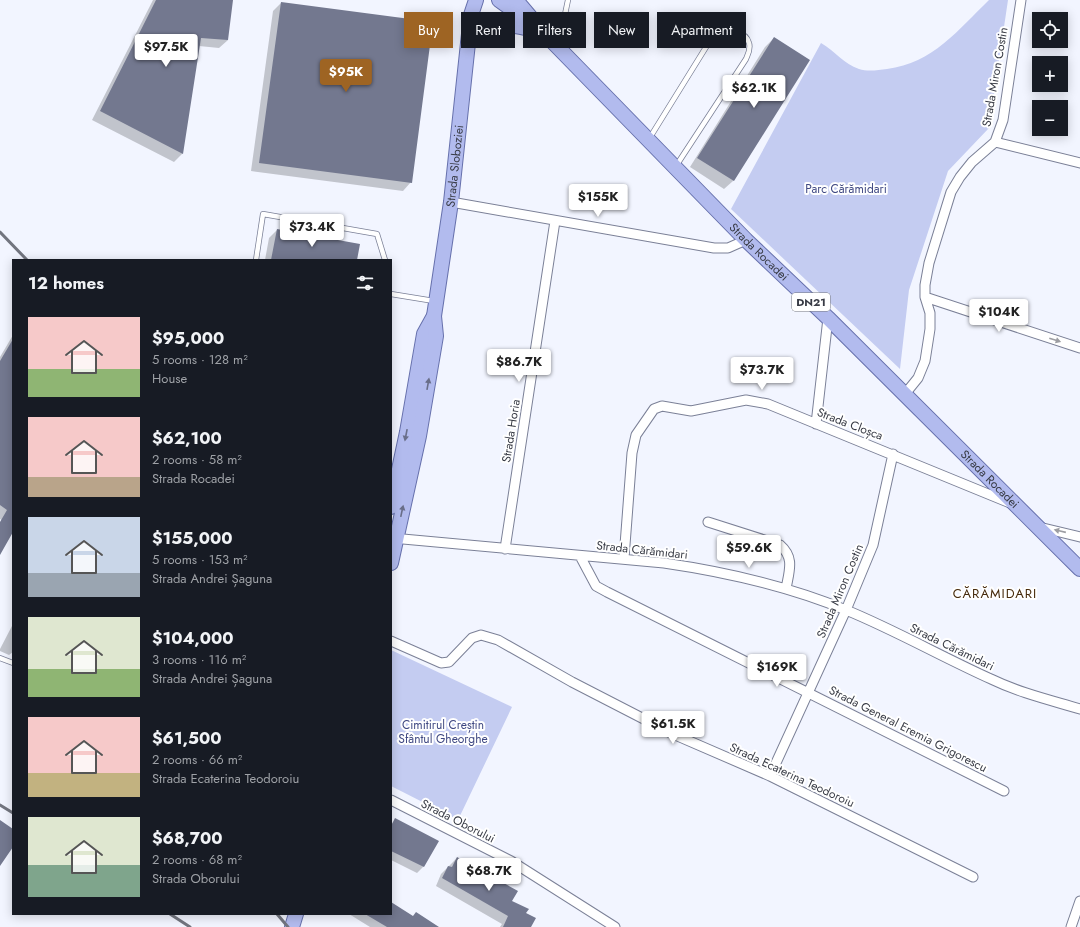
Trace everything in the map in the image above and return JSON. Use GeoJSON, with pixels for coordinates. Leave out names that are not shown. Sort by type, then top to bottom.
{"type":"FeatureCollection","features":[{"type":"Feature","properties":{"kind":"main road","name":"Strada Sloboziei"},"geometry":{"type":"LineString","coordinates":[[465,0],[470,12]]}},
{"type":"Feature","properties":{"kind":"main road","name":"Strada Sloboziei"},"geometry":{"type":"LineString","coordinates":[[472,12],[476,0]]}},
{"type":"Feature","properties":{"kind":"main road","name":"Strada Rocadei"},"geometry":{"type":"LineString","coordinates":[[499,0],[523,17]]}},
{"type":"Feature","properties":{"kind":"main road","name":"Strada Rocadei"},"geometry":{"type":"LineString","coordinates":[[516,0],[526,12]]}},
{"type":"Feature","properties":{"kind":"main road","name":"DN21"},"geometry":{"type":"LineString","coordinates":[[524,0],[531,12]]}},
{"type":"Feature","properties":{"kind":"main road","name":"Strada Sloboziei"},"geometry":{"type":"LineString","coordinates":[[392,555],[394,538],[419,436],[436,336],[434,316],[451,202],[468,48]]}},
{"type":"Feature","properties":{"kind":"main road","name":"Strada Rocadei"},"geometry":{"type":"LineString","coordinates":[[559,48],[746,240],[828,318],[1080,569]]}},
{"type":"Feature","properties":{"kind":"main road","name":"Strada Sloboziei"},"geometry":{"type":"LineString","coordinates":[[392,499],[395,475],[424,334],[434,316]]}},
{"type":"Feature","properties":{"kind":"main road"},"geometry":{"type":"LineString","coordinates":[[292,927],[296,915]]}},
{"type":"Feature","properties":{"kind":"street","name":"Strada Miron Costin"},"geometry":{"type":"LineString","coordinates":[[905,394],[918,378],[925,361],[930,329],[930,313],[925,297],[925,286],[929,263],[951,192],[960,177],[972,162],[995,142],[1003,120],[1021,0]]}},
{"type":"Feature","properties":{"kind":"street"},"geometry":{"type":"LineString","coordinates":[[995,142],[1080,163]]}},
{"type":"Feature","properties":{"kind":"street"},"geometry":{"type":"LineString","coordinates":[[451,202],[714,248],[728,248],[746,240]]}},
{"type":"Feature","properties":{"kind":"street","name":"Strada Horia"},"geometry":{"type":"LineString","coordinates":[[505,549],[555,221]]}},
{"type":"Feature","properties":{"kind":"street"},"geometry":{"type":"LineString","coordinates":[[925,297],[1080,348]]}},
{"type":"Feature","properties":{"kind":"street"},"geometry":{"type":"LineString","coordinates":[[816,424],[828,318]]}},
{"type":"Feature","properties":{"kind":"street","name":"Strada Cloșca"},"geometry":{"type":"LineString","coordinates":[[624,558],[632,453],[636,435],[654,409],[662,406],[691,411],[746,400],[754,400],[768,404],[893,454],[1019,507]]}},
{"type":"Feature","properties":{"kind":"street","name":"Strada Miron Costin"},"geometry":{"type":"LineString","coordinates":[[770,776],[846,610],[872,545],[893,454]]}},
{"type":"Feature","properties":{"kind":"street"},"geometry":{"type":"LineString","coordinates":[[708,522],[780,545],[787,552],[789,559],[786,589]]}},
{"type":"Feature","properties":{"kind":"street"},"geometry":{"type":"LineString","coordinates":[[1039,527],[1080,537]]}},
{"type":"Feature","properties":{"kind":"street","name":"Strada Cărămidari"},"geometry":{"type":"LineString","coordinates":[[394,538],[580,556],[624,558],[702,569],[786,589],[846,610],[992,680],[1032,696],[1080,709]]}},
{"type":"Feature","properties":{"kind":"street","name":"Strada General Eremia Grigorescu"},"geometry":{"type":"LineString","coordinates":[[580,556],[596,586],[808,691],[1004,791]]}},
{"type":"Feature","properties":{"kind":"street","name":"Strada Ecaterina Teodoroiu"},"geometry":{"type":"LineString","coordinates":[[392,641],[441,663],[449,662],[472,638],[481,635],[489,637],[673,734],[770,776],[973,877]]}},
{"type":"Feature","properties":{"kind":"street","name":"Strada Oborului"},"geometry":{"type":"LineString","coordinates":[[392,801],[511,861],[615,927]]}},
{"type":"Feature","properties":{"kind":"street"},"geometry":{"type":"LineString","coordinates":[[1071,927],[1080,901]]}},
{"type":"Feature","properties":{"kind":"lane"},"geometry":{"type":"LineString","coordinates":[[565,12],[568,0]]}},
{"type":"Feature","properties":{"kind":"lane"},"geometry":{"type":"LineString","coordinates":[[649,140],[716,31],[729,29],[746,38],[749,43],[749,50],[746,59],[676,168]]}},
{"type":"Feature","properties":{"kind":"lane"},"geometry":{"type":"LineString","coordinates":[[256,259],[263,214],[377,234],[385,259]]}},
{"type":"Feature","properties":{"kind":"lane"},"geometry":{"type":"LineString","coordinates":[[392,294],[436,302]]}},
{"type":"Feature","properties":{"kind":"lane"},"geometry":{"type":"LineString","coordinates":[[0,658],[12,663]]}},
{"type":"Feature","properties":{"kind":"green space","name":"Parc Cărămidari"},"geometry":{"type":"Polygon","coordinates":[[[989,0],[1008,0],[989,128],[948,171],[909,290],[900,369],[731,209],[821,43],[844,61],[859,69],[877,70],[903,66],[918,60],[944,44],[989,0]]]}},
{"type":"Feature","properties":{"kind":"green space","name":"Cimitirul Creștin Sfântul Gheorghe"},"geometry":{"type":"Polygon","coordinates":[[[392,650],[512,707],[458,820],[392,787],[392,650]]]}},
{"type":"Feature","properties":{"kind":"building"},"geometry":{"type":"Polygon","coordinates":[[[156,0],[233,0],[228,40],[201,38],[183,154],[100,111],[156,0]]]}},
{"type":"Feature","properties":{"kind":"building"},"geometry":{"type":"Polygon","coordinates":[[[281,2],[404,18],[404,48],[430,48],[412,183],[259,163],[281,2]]]}},
{"type":"Feature","properties":{"kind":"building"},"geometry":{"type":"Polygon","coordinates":[[[774,37],[810,60],[734,181],[697,158],[774,37]]]}},
{"type":"Feature","properties":{"kind":"building"},"geometry":{"type":"Polygon","coordinates":[[[277,229],[360,244],[357,259],[271,259],[277,229]]]}},
{"type":"Feature","properties":{"kind":"building"},"geometry":{"type":"Polygon","coordinates":[[[12,341],[12,534],[0,555],[0,522],[7,510],[0,505],[0,361],[12,341]]]}},
{"type":"Feature","properties":{"kind":"building"},"geometry":{"type":"Polygon","coordinates":[[[395,818],[439,841],[424,867],[392,851],[392,824],[395,818]]]}},
{"type":"Feature","properties":{"kind":"building"},"geometry":{"type":"Polygon","coordinates":[[[0,820],[12,828],[12,848],[0,866],[0,820]]]}},
{"type":"Feature","properties":{"kind":"building"},"geometry":{"type":"Polygon","coordinates":[[[457,857],[518,891],[512,901],[529,909],[526,913],[536,918],[531,927],[503,927],[508,916],[442,878],[448,866],[452,867],[457,857]]]}},
{"type":"Feature","properties":{"kind":"building"},"geometry":{"type":"Polygon","coordinates":[[[392,903],[413,916],[416,912],[439,927],[387,927],[367,915],[392,915],[392,903]]]}},
{"type":"Feature","properties":{"kind":"railway"},"geometry":{"type":"LineString","coordinates":[[0,232],[26,259]]}},
{"type":"Feature","properties":{"kind":"railway"},"geometry":{"type":"LineString","coordinates":[[0,805],[12,812]]}},
{"type":"Feature","properties":{"kind":"railway"},"geometry":{"type":"LineString","coordinates":[[172,915],[190,927]]}},
{"type":"Feature","properties":{"kind":"railway"},"geometry":{"type":"LineString","coordinates":[[278,915],[288,927]]}},
{"type":"Feature","properties":{"kind":"district","name":"CĂRĂMIDARI"},"geometry":{"type":"Point","coordinates":[995,593]}}]}
